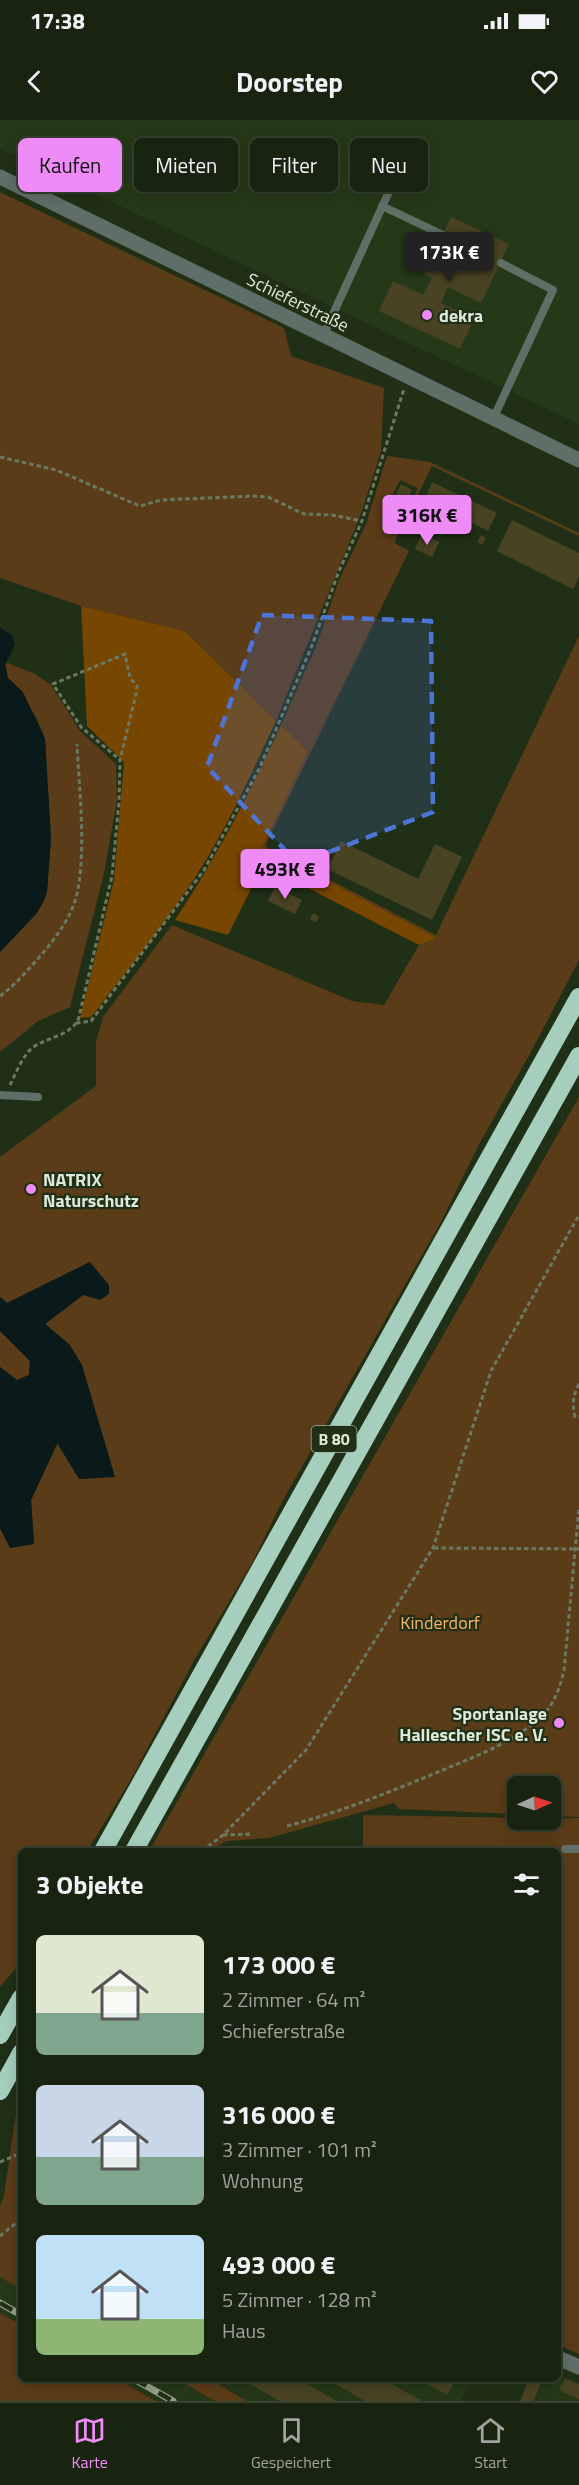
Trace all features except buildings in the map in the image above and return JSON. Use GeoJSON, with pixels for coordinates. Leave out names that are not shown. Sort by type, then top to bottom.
{"type":"FeatureCollection","features":[{"type":"Feature","properties":{"kind":"highway","name":"B 80"},"geometry":{"type":"LineString","coordinates":[[105,1848],[579,997]]}},
{"type":"Feature","properties":{"kind":"highway","name":"B 80"},"geometry":{"type":"LineString","coordinates":[[136,1848],[579,1056]]}},
{"type":"Feature","properties":{"kind":"highway"},"geometry":{"type":"LineString","coordinates":[[0,2035],[18,2003]]}},
{"type":"Feature","properties":{"kind":"highway"},"geometry":{"type":"LineString","coordinates":[[0,2091],[18,2058]]}},
{"type":"Feature","properties":{"kind":"street","name":"Schieferstraße"},"geometry":{"type":"LineString","coordinates":[[0,177],[579,460]]}},
{"type":"Feature","properties":{"kind":"street"},"geometry":{"type":"LineString","coordinates":[[561,2359],[579,2367]]}},
{"type":"Feature","properties":{"kind":"lane"},"geometry":{"type":"LineString","coordinates":[[323,336],[389,192]]}},
{"type":"Feature","properties":{"kind":"lane"},"geometry":{"type":"LineString","coordinates":[[382,206],[443,235]]}},
{"type":"Feature","properties":{"kind":"lane"},"geometry":{"type":"LineString","coordinates":[[494,417],[553,290],[501,263]]}},
{"type":"Feature","properties":{"kind":"lane"},"geometry":{"type":"LineString","coordinates":[[3,1095],[38,1097]]}},
{"type":"Feature","properties":{"kind":"lane"},"geometry":{"type":"LineString","coordinates":[[565,1850],[579,1849]]}},
{"type":"Feature","properties":{"kind":"path"},"geometry":{"type":"LineString","coordinates":[[3,1095],[33,1047],[58,1036],[76,1023],[91,1021],[204,870],[259,769],[311,648],[339,571],[362,520],[408,376]]}},
{"type":"Feature","properties":{"kind":"path"},"geometry":{"type":"LineString","coordinates":[[0,457],[56,470],[140,506],[161,501],[254,496],[268,497],[304,514],[332,515],[362,520]]}},
{"type":"Feature","properties":{"kind":"path"},"geometry":{"type":"LineString","coordinates":[[76,1023],[112,876],[120,802],[120,760],[137,686],[130,678],[124,654],[53,684],[81,727],[120,760]]}},
{"type":"Feature","properties":{"kind":"path"},"geometry":{"type":"LineString","coordinates":[[0,996],[45,951],[68,918],[74,904],[81,863],[77,744]]}},
{"type":"Feature","properties":{"kind":"path"},"geometry":{"type":"LineString","coordinates":[[206,1848],[223,1835],[306,1750],[433,1548],[492,1371],[579,1215]]}},
{"type":"Feature","properties":{"kind":"path"},"geometry":{"type":"LineString","coordinates":[[579,1384],[574,1393],[572,1407],[575,1417],[579,1417]]}},
{"type":"Feature","properties":{"kind":"path"},"geometry":{"type":"LineString","coordinates":[[287,1826],[324,1817],[378,1797],[495,1748],[541,1718],[558,1694],[561,1685],[567,1644],[579,1508]]}},
{"type":"Feature","properties":{"kind":"path"},"geometry":{"type":"LineString","coordinates":[[433,1548],[579,1549]]}},
{"type":"Feature","properties":{"kind":"path"},"geometry":{"type":"LineString","coordinates":[[223,1835],[253,1834]]}},
{"type":"Feature","properties":{"kind":"path"},"geometry":{"type":"LineString","coordinates":[[0,2162],[18,2154]]}},
{"type":"Feature","properties":{"kind":"path"},"geometry":{"type":"LineString","coordinates":[[0,2236],[18,2221]]}},
{"type":"Feature","properties":{"kind":"highlighted area"},"geometry":{"type":"Polygon","coordinates":[[[262,615],[431,621],[433,812],[298,864],[207,767],[262,615]]]}},
{"type":"Feature","properties":{"kind":"shaded area"},"geometry":{"type":"Polygon","coordinates":[[[0,120],[579,120],[579,424],[91,192],[122,192],[122,138],[18,138],[18,158],[0,149],[0,120]]]}},
{"type":"Feature","properties":{"kind":"shaded area"},"geometry":{"type":"Polygon","coordinates":[[[81,606],[185,631],[276,721],[232,812],[190,885],[91,1017],[80,1018],[114,880],[124,762],[87,726],[81,606]]]}},
{"type":"Feature","properties":{"kind":"shaded area"},"geometry":{"type":"Polygon","coordinates":[[[0,628],[12,635],[15,645],[5,665],[8,678],[23,692],[45,739],[51,838],[47,892],[44,901],[37,913],[0,952],[0,628]]]}},
{"type":"Feature","properties":{"kind":"shaded area"},"geometry":{"type":"Polygon","coordinates":[[[281,725],[308,751],[262,847],[437,938],[419,945],[263,865],[228,935],[175,920],[232,825],[281,725]]]}},
{"type":"Feature","properties":{"kind":"shaded area"},"geometry":{"type":"Polygon","coordinates":[[[90,1262],[109,1285],[109,1294],[100,1300],[83,1295],[45,1324],[70,1345],[82,1365],[115,1477],[79,1479],[57,1443],[31,1500],[34,1544],[10,1548],[0,1528],[0,1367],[17,1380],[29,1375],[30,1361],[0,1331],[0,1297],[7,1303],[90,1262]]]}},
{"type":"Feature","properties":{"kind":"shaded area"},"geometry":{"type":"Polygon","coordinates":[[[0,2277],[18,2287],[18,2323],[0,2313],[0,2277]]]}},
{"type":"Feature","properties":{"kind":"shaded area"},"geometry":{"type":"Polygon","coordinates":[[[561,2379],[579,2387],[579,2401],[535,2401],[543,2382],[561,2382],[561,2379]]]}},
{"type":"Feature","properties":{"kind":"shaded area"},"geometry":{"type":"Polygon","coordinates":[[[122,2382],[182,2382],[215,2401],[156,2401],[122,2382]]]}},
{"type":"Feature","properties":{"kind":"shaded area"},"geometry":{"type":"Polygon","coordinates":[[[214,2382],[471,2382],[460,2401],[247,2401],[214,2382]]]}},
{"type":"Feature","properties":{"kind":"green space"},"geometry":{"type":"Polygon","coordinates":[[[0,192],[284,328],[291,356],[384,388],[381,451],[361,514],[276,721],[185,631],[81,606],[0,578],[0,192]]]}},
{"type":"Feature","properties":{"kind":"green space"},"geometry":{"type":"Polygon","coordinates":[[[387,456],[430,462],[579,533],[579,536],[432,466],[394,543],[409,551],[265,846],[436,935],[579,636],[579,960],[478,1146],[442,1220],[283,1500],[252,1563],[196,1657],[130,1781],[89,1848],[18,1848],[18,1966],[0,1987],[0,1528],[10,1548],[34,1544],[31,1500],[58,1443],[70,1345],[45,1324],[83,1295],[90,1262],[7,1303],[0,1297],[0,1157],[96,1086],[96,1041],[103,1017],[172,925],[352,1001],[384,1005],[419,945],[437,938],[261,847],[308,751],[281,725],[317,644],[339,580],[366,524],[387,456]],[[400,480],[390,500],[408,509],[418,488],[400,480]]]}},
{"type":"Feature","properties":{"kind":"green space"},"geometry":{"type":"Polygon","coordinates":[[[5,662],[35,674],[51,685],[80,731],[116,764],[117,800],[104,873],[70,1007],[38,1021],[0,1052],[0,952],[37,913],[47,892],[51,838],[45,739],[30,706],[8,678],[5,662]]]}},
{"type":"Feature","properties":{"kind":"green space","name":"Kinderdorf"},"geometry":{"type":"Polygon","coordinates":[[[579,1097],[579,1817],[561,1816],[561,1776],[507,1776],[507,1814],[399,1809],[394,1803],[269,1838],[227,1841],[214,1848],[151,1848],[579,1097]]]}},
{"type":"Feature","properties":{"kind":"green space"},"geometry":{"type":"Polygon","coordinates":[[[0,1331],[30,1361],[29,1375],[17,1380],[0,1367],[0,1331]]]}},
{"type":"Feature","properties":{"kind":"green space"},"geometry":{"type":"Polygon","coordinates":[[[363,1815],[507,1818],[507,1830],[561,1830],[561,1819],[579,1818],[579,2354],[561,2346],[561,1848],[363,1848],[363,1815]]]}},
{"type":"Feature","properties":{"kind":"green space"},"geometry":{"type":"Polygon","coordinates":[[[18,2100],[18,2287],[0,2277],[0,2206],[4,2195],[18,2100]]]}},
{"type":"Feature","properties":{"kind":"green space"},"geometry":{"type":"Polygon","coordinates":[[[0,2313],[18,2323],[18,2382],[122,2382],[156,2401],[0,2401],[0,2313]]]}},
{"type":"Feature","properties":{"kind":"green space"},"geometry":{"type":"Polygon","coordinates":[[[182,2382],[214,2382],[247,2401],[215,2401],[182,2382]]]}},
{"type":"Feature","properties":{"kind":"railway"},"geometry":{"type":"LineString","coordinates":[[0,2303],[18,2313]]}},
{"type":"Feature","properties":{"kind":"railway"},"geometry":{"type":"LineString","coordinates":[[139,2382],[173,2401]]}},
{"type":"Feature","properties":{"kind":"place","name":"dekra"},"geometry":{"type":"Point","coordinates":[427,315]}},
{"type":"Feature","properties":{"kind":"place","name":"NATRIX Naturschutz"},"geometry":{"type":"Point","coordinates":[31,1189]}},
{"type":"Feature","properties":{"kind":"place","name":"Sportanlage Hallescher ISC e. V."},"geometry":{"type":"Point","coordinates":[559,1723]}}]}
